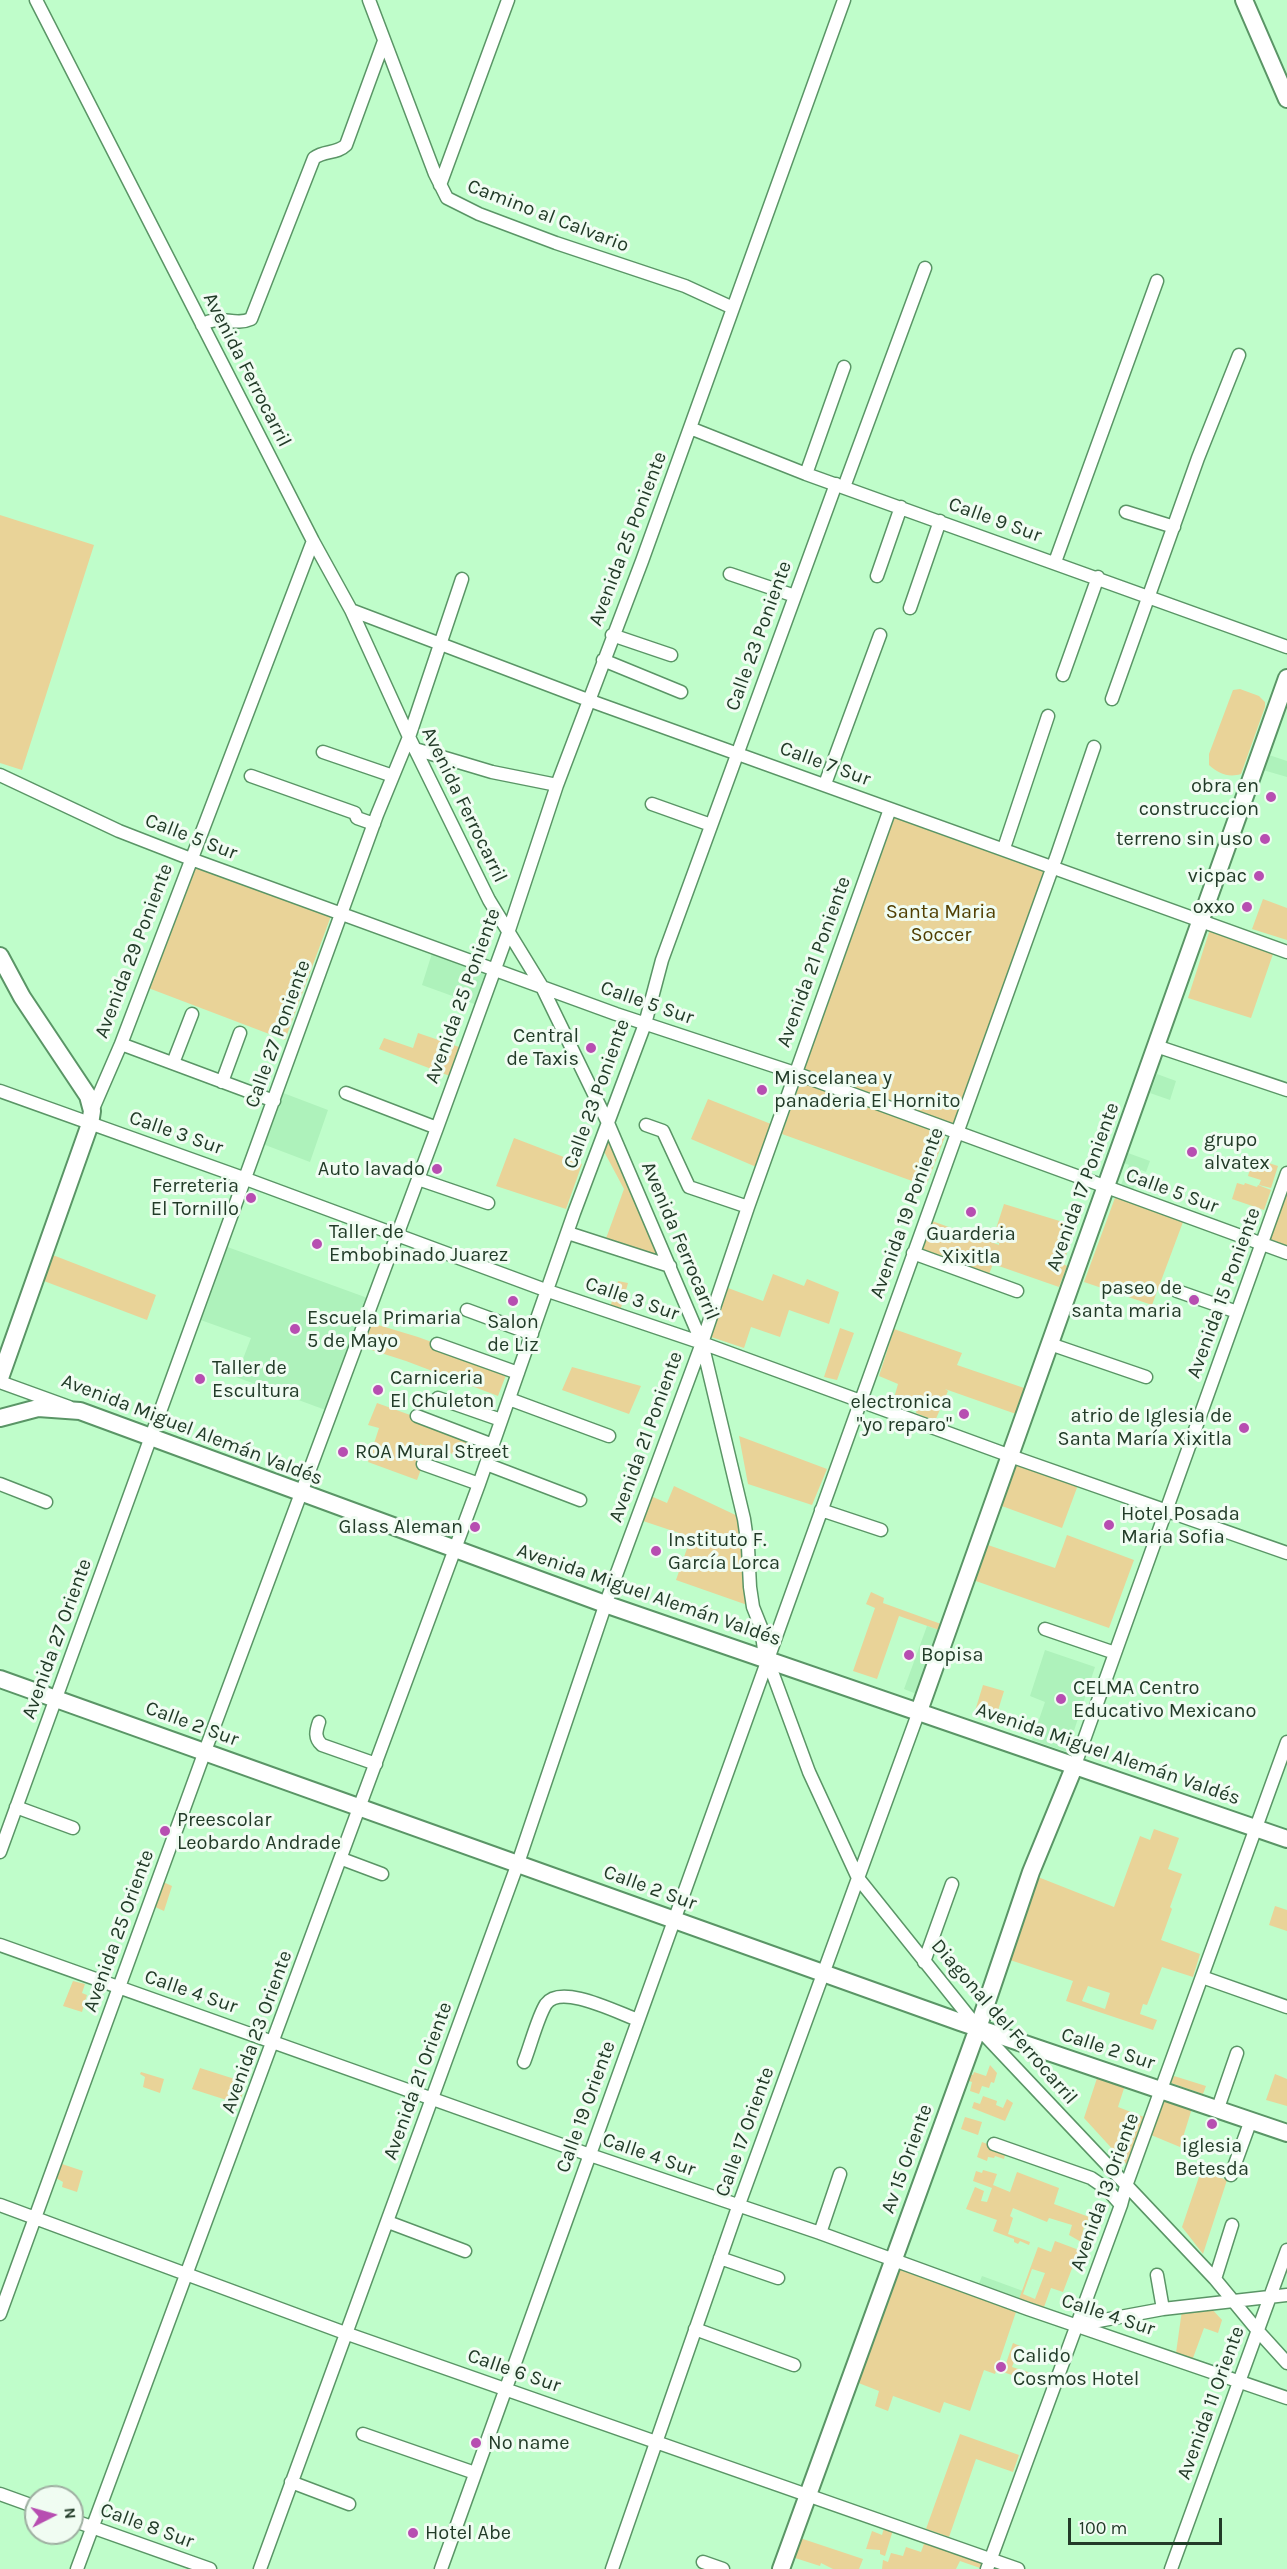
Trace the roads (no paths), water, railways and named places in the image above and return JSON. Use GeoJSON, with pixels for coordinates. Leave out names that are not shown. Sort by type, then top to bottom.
{"type":"FeatureCollection","features":[{"type":"Feature","properties":{"kind":"main road"},"geometry":{"type":"LineString","coordinates":[[1244,0],[1282,72],[1287,99]]}},
{"type":"Feature","properties":{"kind":"main road","name":"Avenida 17 Poniente"},"geometry":{"type":"LineString","coordinates":[[919,1711],[1287,678]]}},
{"type":"Feature","properties":{"kind":"main road"},"geometry":{"type":"LineString","coordinates":[[0,956],[22,997],[88,1096],[91,1118]]}},
{"type":"Feature","properties":{"kind":"main road","name":"Avenida 29 Poniente"},"geometry":{"type":"LineString","coordinates":[[0,1380],[91,1118]]}},
{"type":"Feature","properties":{"kind":"main road"},"geometry":{"type":"LineString","coordinates":[[0,1418],[38,1408],[80,1411]]}},
{"type":"Feature","properties":{"kind":"main road","name":"Avenida Miguel Alemán Valdés"},"geometry":{"type":"LineString","coordinates":[[80,1411],[300,1494],[605,1604],[1287,1839]]}},
{"type":"Feature","properties":{"kind":"main road","name":"Calle 2 Sur"},"geometry":{"type":"LineString","coordinates":[[0,1679],[205,1750],[361,1809],[978,2028],[1287,2133]]}},
{"type":"Feature","properties":{"kind":"main road","name":"Av 15 Oriente"},"geometry":{"type":"LineString","coordinates":[[781,2569],[978,2028],[1031,1872],[1075,1765]]}},
{"type":"Feature","properties":{"kind":"street","name":"Avenida Ferrocarril"},"geometry":{"type":"LineString","coordinates":[[36,0],[313,541],[351,610],[409,737],[489,900],[541,985],[608,1122],[702,1343],[744,1520],[753,1607],[761,1627],[767,1658]]}},
{"type":"Feature","properties":{"kind":"street","name":"Camino al Calvario"},"geometry":{"type":"LineString","coordinates":[[369,0],[440,186],[447,198],[479,214],[556,243],[685,286],[733,308]]}},
{"type":"Feature","properties":{"kind":"street"},"geometry":{"type":"LineString","coordinates":[[440,186],[507,0]]}},
{"type":"Feature","properties":{"kind":"street","name":"Avenida 25 Poniente"},"geometry":{"type":"LineString","coordinates":[[300,1494],[437,1128],[508,933],[557,785],[642,561],[844,0]]}},
{"type":"Feature","properties":{"kind":"street"},"geometry":{"type":"LineString","coordinates":[[202,325],[217,318],[243,323],[251,320],[314,158],[320,153],[341,150],[346,145],[384,41]]}},
{"type":"Feature","properties":{"kind":"street","name":"Calle 23 Poniente"},"geometry":{"type":"LineString","coordinates":[[455,1549],[645,1024],[662,960],[737,753],[795,596],[925,268]]}},
{"type":"Feature","properties":{"kind":"street"},"geometry":{"type":"LineString","coordinates":[[1055,562],[1157,281]]}},
{"type":"Feature","properties":{"kind":"street"},"geometry":{"type":"LineString","coordinates":[[1112,699],[1198,458],[1239,355]]}},
{"type":"Feature","properties":{"kind":"street"},"geometry":{"type":"LineString","coordinates":[[806,474],[844,367]]}},
{"type":"Feature","properties":{"kind":"street","name":"Calle 9 Sur"},"geometry":{"type":"LineString","coordinates":[[690,428],[806,474],[1287,647]]}},
{"type":"Feature","properties":{"kind":"street"},"geometry":{"type":"LineString","coordinates":[[877,576],[902,507]]}},
{"type":"Feature","properties":{"kind":"street"},"geometry":{"type":"LineString","coordinates":[[1126,512],[1174,527]]}},
{"type":"Feature","properties":{"kind":"street"},"geometry":{"type":"LineString","coordinates":[[910,608],[940,521]]}},
{"type":"Feature","properties":{"kind":"street","name":"Avenida 29 Poniente"},"geometry":{"type":"LineString","coordinates":[[91,1118],[122,1044],[313,541]]}},
{"type":"Feature","properties":{"kind":"street"},"geometry":{"type":"LineString","coordinates":[[730,574],[795,596]]}},
{"type":"Feature","properties":{"kind":"street"},"geometry":{"type":"LineString","coordinates":[[1063,675],[1098,578]]}},
{"type":"Feature","properties":{"kind":"street","name":"Calle 27 Poniente"},"geometry":{"type":"LineString","coordinates":[[151,1439],[376,820],[409,737],[462,579]]}},
{"type":"Feature","properties":{"kind":"street","name":"Calle 7 Sur"},"geometry":{"type":"LineString","coordinates":[[351,610],[588,700],[1004,848],[1200,922],[1287,952]]}},
{"type":"Feature","properties":{"kind":"street"},"geometry":{"type":"LineString","coordinates":[[612,635],[671,655]]}},
{"type":"Feature","properties":{"kind":"street"},"geometry":{"type":"LineString","coordinates":[[825,784],[880,635]]}},
{"type":"Feature","properties":{"kind":"street"},"geometry":{"type":"LineString","coordinates":[[603,660],[681,692]]}},
{"type":"Feature","properties":{"kind":"street"},"geometry":{"type":"LineString","coordinates":[[1004,848],[1048,716]]}},
{"type":"Feature","properties":{"kind":"street","name":"Avenida 19 Poniente"},"geometry":{"type":"LineString","coordinates":[[767,1658],[1094,747]]}},
{"type":"Feature","properties":{"kind":"street"},"geometry":{"type":"LineString","coordinates":[[415,749],[492,772],[557,785]]}},
{"type":"Feature","properties":{"kind":"street"},"geometry":{"type":"LineString","coordinates":[[323,752],[393,776]]}},
{"type":"Feature","properties":{"kind":"street","name":"Calle 5 Sur"},"geometry":{"type":"LineString","coordinates":[[0,776],[119,831],[191,859],[645,1024],[795,1073],[1287,1253]]}},
{"type":"Feature","properties":{"kind":"street"},"geometry":{"type":"LineString","coordinates":[[251,776],[355,813],[360,809],[376,820]]}},
{"type":"Feature","properties":{"kind":"street"},"geometry":{"type":"LineString","coordinates":[[652,804],[711,825]]}},
{"type":"Feature","properties":{"kind":"street","name":"Avenida 21 Poniente"},"geometry":{"type":"LineString","coordinates":[[605,1604],[702,1343],[890,808]]}},
{"type":"Feature","properties":{"kind":"street"},"geometry":{"type":"LineString","coordinates":[[173,1064],[192,1014]]}},
{"type":"Feature","properties":{"kind":"street"},"geometry":{"type":"LineString","coordinates":[[222,1082],[240,1033]]}},
{"type":"Feature","properties":{"kind":"street"},"geometry":{"type":"LineString","coordinates":[[122,1044],[274,1101]]}},
{"type":"Feature","properties":{"kind":"street"},"geometry":{"type":"LineString","coordinates":[[1156,1046],[1287,1090]]}},
{"type":"Feature","properties":{"kind":"street","name":"Calle 3 Sur"},"geometry":{"type":"LineString","coordinates":[[0,1091],[91,1118],[246,1179],[548,1291],[702,1343],[1010,1456],[1287,1553]]}},
{"type":"Feature","properties":{"kind":"street"},"geometry":{"type":"LineString","coordinates":[[346,1094],[437,1128]]}},
{"type":"Feature","properties":{"kind":"street"},"geometry":{"type":"LineString","coordinates":[[646,1125],[663,1131],[689,1187],[748,1207]]}},
{"type":"Feature","properties":{"kind":"street","name":"Avenida 15 Poniente"},"geometry":{"type":"LineString","coordinates":[[1075,1765],[1287,1173]]}},
{"type":"Feature","properties":{"kind":"street"},"geometry":{"type":"LineString","coordinates":[[418,1179],[488,1203]]}},
{"type":"Feature","properties":{"kind":"street"},"geometry":{"type":"LineString","coordinates":[[568,1233],[670,1266]]}},
{"type":"Feature","properties":{"kind":"street"},"geometry":{"type":"LineString","coordinates":[[914,1253],[1017,1291]]}},
{"type":"Feature","properties":{"kind":"street"},"geometry":{"type":"LineString","coordinates":[[1177,1292],[1237,1312]]}},
{"type":"Feature","properties":{"kind":"street"},"geometry":{"type":"LineString","coordinates":[[467,1310],[532,1334]]}},
{"type":"Feature","properties":{"kind":"street"},"geometry":{"type":"LineString","coordinates":[[437,1344],[518,1373]]}},
{"type":"Feature","properties":{"kind":"street"},"geometry":{"type":"LineString","coordinates":[[1050,1344],[1146,1377]]}},
{"type":"Feature","properties":{"kind":"street","name":"Avenida Miguel Alemán Valdés"},"geometry":{"type":"LineString","coordinates":[[0,1380],[80,1411]]}},
{"type":"Feature","properties":{"kind":"street"},"geometry":{"type":"LineString","coordinates":[[438,1398],[501,1420]]}},
{"type":"Feature","properties":{"kind":"street"},"geometry":{"type":"LineString","coordinates":[[509,1399],[609,1436]]}},
{"type":"Feature","properties":{"kind":"street"},"geometry":{"type":"LineString","coordinates":[[417,1416],[493,1445]]}},
{"type":"Feature","properties":{"kind":"street","name":"Avenida 27 Oriente"},"geometry":{"type":"LineString","coordinates":[[0,1852],[151,1439]]}},
{"type":"Feature","properties":{"kind":"street"},"geometry":{"type":"LineString","coordinates":[[423,1464],[479,1484]]}},
{"type":"Feature","properties":{"kind":"street"},"geometry":{"type":"LineString","coordinates":[[486,1464],[580,1500]]}},
{"type":"Feature","properties":{"kind":"street"},"geometry":{"type":"LineString","coordinates":[[0,1484],[46,1502]]}},
{"type":"Feature","properties":{"kind":"street","name":"Avenida 25 Oriente"},"geometry":{"type":"LineString","coordinates":[[0,2314],[300,1494]]}},
{"type":"Feature","properties":{"kind":"street"},"geometry":{"type":"LineString","coordinates":[[821,1510],[881,1530]]}},
{"type":"Feature","properties":{"kind":"street","name":"Avenida 23 Oriente"},"geometry":{"type":"LineString","coordinates":[[77,2569],[361,1809],[455,1549]]}},
{"type":"Feature","properties":{"kind":"street","name":"Avenida 21 Oriente"},"geometry":{"type":"LineString","coordinates":[[260,2569],[518,1863],[605,1604]]}},
{"type":"Feature","properties":{"kind":"street"},"geometry":{"type":"LineString","coordinates":[[1045,1629],[1115,1653]]}},
{"type":"Feature","properties":{"kind":"street","name":"Diagonal del Ferrocarril"},"geometry":{"type":"LineString","coordinates":[[767,1658],[809,1772],[858,1878],[978,2028],[1215,2279],[1287,2363]]}},
{"type":"Feature","properties":{"kind":"street","name":"Calle 19 Oriente"},"geometry":{"type":"LineString","coordinates":[[441,2569],[767,1658]]}},
{"type":"Feature","properties":{"kind":"street","name":"Calle 17 Oriente"},"geometry":{"type":"LineString","coordinates":[[612,2569],[658,2442],[694,2329],[919,1711]]}},
{"type":"Feature","properties":{"kind":"street"},"geometry":{"type":"LineString","coordinates":[[319,1722],[315,1734],[317,1741],[322,1745],[376,1764]]}},
{"type":"Feature","properties":{"kind":"street","name":"Avenida 13 Oriente"},"geometry":{"type":"LineString","coordinates":[[989,2564],[1122,2205],[1126,2186],[1163,2090],[1287,1742]]}},
{"type":"Feature","properties":{"kind":"street"},"geometry":{"type":"LineString","coordinates":[[16,1807],[73,1828]]}},
{"type":"Feature","properties":{"kind":"street"},"geometry":{"type":"LineString","coordinates":[[342,1859],[382,1874]]}},
{"type":"Feature","properties":{"kind":"street"},"geometry":{"type":"LineString","coordinates":[[924,1962],[952,1884]]}},
{"type":"Feature","properties":{"kind":"street","name":"Calle 4 Sur"},"geometry":{"type":"LineString","coordinates":[[0,1945],[590,2155],[820,2233],[893,2261],[1287,2398]]}},
{"type":"Feature","properties":{"kind":"street"},"geometry":{"type":"LineString","coordinates":[[1202,1977],[1287,2007]]}},
{"type":"Feature","properties":{"kind":"street"},"geometry":{"type":"LineString","coordinates":[[524,2062],[546,2004],[555,1996],[569,1995],[638,2020]]}},
{"type":"Feature","properties":{"kind":"street"},"geometry":{"type":"LineString","coordinates":[[1218,2108],[1237,2053]]}},
{"type":"Feature","properties":{"kind":"street"},"geometry":{"type":"LineString","coordinates":[[1231,2175],[1251,2120]]}},
{"type":"Feature","properties":{"kind":"street"},"geometry":{"type":"LineString","coordinates":[[994,2144],[1091,2178],[1107,2189],[1122,2205]]}},
{"type":"Feature","properties":{"kind":"street"},"geometry":{"type":"LineString","coordinates":[[820,2233],[840,2174]]}},
{"type":"Feature","properties":{"kind":"street","name":"Calle 6 Sur"},"geometry":{"type":"LineString","coordinates":[[0,2205],[345,2333],[658,2442],[989,2564],[1018,2569]]}},
{"type":"Feature","properties":{"kind":"street"},"geometry":{"type":"LineString","coordinates":[[388,2223],[465,2251]]}},
{"type":"Feature","properties":{"kind":"street"},"geometry":{"type":"LineString","coordinates":[[1215,2279],[1232,2225]]}},
{"type":"Feature","properties":{"kind":"street","name":"Avenida 11 Oriente"},"geometry":{"type":"LineString","coordinates":[[1171,2569],[1287,2250]]}},
{"type":"Feature","properties":{"kind":"street"},"geometry":{"type":"LineString","coordinates":[[720,2258],[778,2278]]}},
{"type":"Feature","properties":{"kind":"street"},"geometry":{"type":"LineString","coordinates":[[1157,2275],[1163,2309]]}},
{"type":"Feature","properties":{"kind":"street"},"geometry":{"type":"LineString","coordinates":[[1077,2324],[1163,2309],[1287,2295]]}},
{"type":"Feature","properties":{"kind":"street"},"geometry":{"type":"LineString","coordinates":[[694,2329],[794,2365]]}},
{"type":"Feature","properties":{"kind":"street"},"geometry":{"type":"LineString","coordinates":[[363,2434],[475,2473]]}},
{"type":"Feature","properties":{"kind":"street"},"geometry":{"type":"LineString","coordinates":[[291,2482],[349,2504]]}},
{"type":"Feature","properties":{"kind":"street"},"geometry":{"type":"LineString","coordinates":[[0,2494],[24,2502]]}},
{"type":"Feature","properties":{"kind":"street","name":"Calle 8 Sur"},"geometry":{"type":"LineString","coordinates":[[84,2524],[210,2569]]}},
{"type":"Feature","properties":{"kind":"street"},"geometry":{"type":"LineString","coordinates":[[703,2562],[723,2569]]}},
{"type":"Feature","properties":{"kind":"place","name":"obra en construccion"},"geometry":{"type":"Point","coordinates":[1271,797]}},
{"type":"Feature","properties":{"kind":"place","name":"terreno sin uso"},"geometry":{"type":"Point","coordinates":[1265,839]}},
{"type":"Feature","properties":{"kind":"place","name":"vicpac"},"geometry":{"type":"Point","coordinates":[1259,876]}},
{"type":"Feature","properties":{"kind":"place","name":"oxxo"},"geometry":{"type":"Point","coordinates":[1247,907]}},
{"type":"Feature","properties":{"kind":"place","name":"Central de Taxis"},"geometry":{"type":"Point","coordinates":[591,1048]}},
{"type":"Feature","properties":{"kind":"place","name":"Miscelanea y panaderia El Hornito"},"geometry":{"type":"Point","coordinates":[762,1090]}},
{"type":"Feature","properties":{"kind":"place","name":"grupo alvatex"},"geometry":{"type":"Point","coordinates":[1192,1152]}},
{"type":"Feature","properties":{"kind":"place","name":"Auto lavado"},"geometry":{"type":"Point","coordinates":[437,1169]}},
{"type":"Feature","properties":{"kind":"place","name":"Ferreteria El Tornillo"},"geometry":{"type":"Point","coordinates":[251,1198]}},
{"type":"Feature","properties":{"kind":"place","name":"Guarderia Xixitla"},"geometry":{"type":"Point","coordinates":[971,1212]}},
{"type":"Feature","properties":{"kind":"place","name":"Taller de Embobinado Juarez"},"geometry":{"type":"Point","coordinates":[317,1244]}},
{"type":"Feature","properties":{"kind":"place","name":"paseo de santa maria"},"geometry":{"type":"Point","coordinates":[1194,1300]}},
{"type":"Feature","properties":{"kind":"place","name":"Salon de Liz"},"geometry":{"type":"Point","coordinates":[513,1301]}},
{"type":"Feature","properties":{"kind":"place","name":"Escuela Primaria 5 de Mayo"},"geometry":{"type":"Point","coordinates":[295,1329]}},
{"type":"Feature","properties":{"kind":"place","name":"Taller de Escultura"},"geometry":{"type":"Point","coordinates":[200,1379]}},
{"type":"Feature","properties":{"kind":"place","name":"Carniceria El Chuleton"},"geometry":{"type":"Point","coordinates":[378,1390]}},
{"type":"Feature","properties":{"kind":"place","name":"electronica \"yo reparo\""},"geometry":{"type":"Point","coordinates":[964,1414]}},
{"type":"Feature","properties":{"kind":"place","name":"atrio de Iglesia de Santa María Xixitla"},"geometry":{"type":"Point","coordinates":[1244,1428]}},
{"type":"Feature","properties":{"kind":"place","name":"ROA Mural Street"},"geometry":{"type":"Point","coordinates":[343,1452]}},
{"type":"Feature","properties":{"kind":"place","name":"Hotel Posada Maria Sofia"},"geometry":{"type":"Point","coordinates":[1109,1525]}},
{"type":"Feature","properties":{"kind":"place","name":"Glass Aleman"},"geometry":{"type":"Point","coordinates":[475,1527]}},
{"type":"Feature","properties":{"kind":"place","name":"Instituto F. García Lorca"},"geometry":{"type":"Point","coordinates":[656,1551]}},
{"type":"Feature","properties":{"kind":"place","name":"Bopisa"},"geometry":{"type":"Point","coordinates":[909,1655]}},
{"type":"Feature","properties":{"kind":"place","name":"CELMA Centro Educativo Mexicano"},"geometry":{"type":"Point","coordinates":[1061,1699]}},
{"type":"Feature","properties":{"kind":"place","name":"Preescolar Leobardo Andrade"},"geometry":{"type":"Point","coordinates":[165,1831]}},
{"type":"Feature","properties":{"kind":"place","name":"iglesia Betesda"},"geometry":{"type":"Point","coordinates":[1212,2124]}},
{"type":"Feature","properties":{"kind":"place","name":"Calido Cosmos Hotel"},"geometry":{"type":"Point","coordinates":[1001,2367]}},
{"type":"Feature","properties":{"kind":"place","name":"No name"},"geometry":{"type":"Point","coordinates":[476,2443]}},
{"type":"Feature","properties":{"kind":"place","name":"Hotel Abe"},"geometry":{"type":"Point","coordinates":[413,2533]}},
{"type":"Feature","properties":{"kind":"park label","name":"Santa Maria Soccer"},"geometry":{"type":"Point","coordinates":[941,924]}}]}
